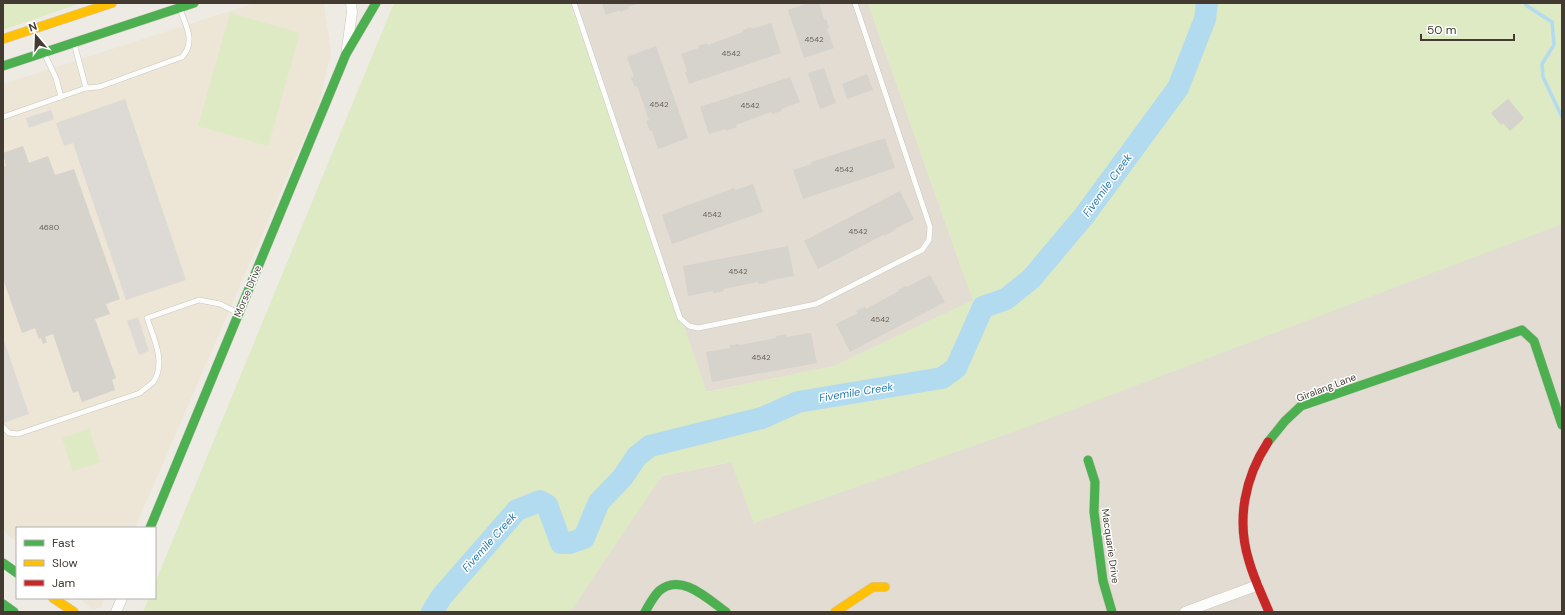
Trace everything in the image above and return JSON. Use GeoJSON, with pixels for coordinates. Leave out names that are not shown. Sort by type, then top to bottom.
{"type":"FeatureCollection","features":[{"type":"Feature","properties":{"kind":"street"},"geometry":{"type":"LineString","coordinates":[[3,39],[112,3]]}},
{"type":"Feature","properties":{"kind":"street"},"geometry":{"type":"LineString","coordinates":[[3,66],[194,3]]}},
{"type":"Feature","properties":{"kind":"street","name":"Morse Drive"},"geometry":{"type":"LineString","coordinates":[[346,54],[352,12],[351,3]]}},
{"type":"Feature","properties":{"kind":"street","name":"Morse Drive"},"geometry":{"type":"LineString","coordinates":[[150,527],[346,54],[376,3]]}},
{"type":"Feature","properties":{"kind":"street","name":"Giralang Lane"},"geometry":{"type":"LineString","coordinates":[[1269,612],[1252,570],[1244,541],[1243,510],[1245,494],[1249,479],[1261,451],[1289,416],[1301,406],[1522,330],[1534,341],[1562,425]]}},
{"type":"Feature","properties":{"kind":"street","name":"Macquarie Drive"},"geometry":{"type":"LineString","coordinates":[[1088,460],[1095,482],[1094,512],[1103,580],[1112,612]]}},
{"type":"Feature","properties":{"kind":"street"},"geometry":{"type":"LineString","coordinates":[[3,563],[16,572]]}},
{"type":"Feature","properties":{"kind":"street"},"geometry":{"type":"LineString","coordinates":[[645,612],[659,591],[673,584],[681,584],[691,587],[726,612]]}},
{"type":"Feature","properties":{"kind":"street"},"geometry":{"type":"LineString","coordinates":[[1185,612],[1258,585]]}},
{"type":"Feature","properties":{"kind":"street"},"geometry":{"type":"LineString","coordinates":[[835,612],[873,587],[885,586]]}},
{"type":"Feature","properties":{"kind":"street"},"geometry":{"type":"LineString","coordinates":[[54,599],[74,612]]}},
{"type":"Feature","properties":{"kind":"street"},"geometry":{"type":"LineString","coordinates":[[116,612],[122,599]]}},
{"type":"Feature","properties":{"kind":"street"},"geometry":{"type":"LineString","coordinates":[[3,604],[14,612]]}},
{"type":"Feature","properties":{"kind":"lane"},"geometry":{"type":"LineString","coordinates":[[574,3],[680,318],[689,326],[698,328],[816,304],[922,250],[929,240],[930,227],[855,3]]}},
{"type":"Feature","properties":{"kind":"lane"},"geometry":{"type":"LineString","coordinates":[[3,117],[86,88],[100,87],[182,58],[188,52],[190,43],[180,8]]}},
{"type":"Feature","properties":{"kind":"lane"},"geometry":{"type":"LineString","coordinates":[[74,42],[86,88]]}},
{"type":"Feature","properties":{"kind":"lane"},"geometry":{"type":"LineString","coordinates":[[44,52],[56,78],[61,97]]}},
{"type":"Feature","properties":{"kind":"lane"},"geometry":{"type":"LineString","coordinates":[[3,427],[9,433],[18,434],[140,393],[154,381],[159,361],[158,352],[147,318],[199,300],[220,304],[238,313]]}},
{"type":"Feature","properties":{"kind":"shaded area"},"geometry":{"type":"Polygon","coordinates":[[[255,3],[324,3],[331,52],[320,101],[135,527],[16,527],[16,542],[3,530],[3,84],[255,3]]]}},
{"type":"Feature","properties":{"kind":"shaded area"},"geometry":{"type":"Polygon","coordinates":[[[571,3],[868,3],[974,300],[834,366],[706,392],[571,3]]]}},
{"type":"Feature","properties":{"kind":"shaded area"},"geometry":{"type":"Polygon","coordinates":[[[125,99],[186,280],[126,300],[73,143],[64,146],[56,123],[125,99]]]}},
{"type":"Feature","properties":{"kind":"shaded area"},"geometry":{"type":"Polygon","coordinates":[[[51,110],[54,119],[29,128],[26,118],[51,110]]]}},
{"type":"Feature","properties":{"kind":"shaded area"},"geometry":{"type":"Polygon","coordinates":[[[1562,224],[1562,612],[567,612],[662,476],[732,462],[754,523],[1562,224]]]}},
{"type":"Feature","properties":{"kind":"shaded area"},"geometry":{"type":"Polygon","coordinates":[[[138,317],[149,351],[139,355],[127,321],[138,317]]]}},
{"type":"Feature","properties":{"kind":"shaded area"},"geometry":{"type":"Polygon","coordinates":[[[3,338],[29,414],[3,423],[3,338]]]}},
{"type":"Feature","properties":{"kind":"shaded area"},"geometry":{"type":"Polygon","coordinates":[[[80,599],[105,599],[101,607],[92,609],[80,599]]]}},
{"type":"Feature","properties":{"kind":"green space"},"geometry":{"type":"Polygon","coordinates":[[[3,3],[81,3],[3,30],[3,3]]]}},
{"type":"Feature","properties":{"kind":"green space"},"geometry":{"type":"Polygon","coordinates":[[[394,3],[570,3],[707,392],[834,366],[973,300],[868,3],[1562,3],[1562,224],[1019,430],[754,523],[731,462],[662,476],[570,612],[143,612],[149,599],[156,599],[156,581],[394,3]]]}},
{"type":"Feature","properties":{"kind":"green space"},"geometry":{"type":"Polygon","coordinates":[[[230,13],[300,33],[268,146],[198,126],[230,13]]]}},
{"type":"Feature","properties":{"kind":"green space"},"geometry":{"type":"Polygon","coordinates":[[[89,429],[100,462],[73,471],[62,438],[89,429]]]}},
{"type":"Feature","properties":{"kind":"building"},"geometry":{"type":"Polygon","coordinates":[[[602,3],[640,3],[628,7],[629,9],[620,12],[620,10],[606,15],[602,3]]]}},
{"type":"Feature","properties":{"kind":"building"},"geometry":{"type":"Polygon","coordinates":[[[808,3],[819,3],[824,20],[826,19],[829,28],[827,29],[834,48],[804,58],[788,10],[808,3]]]}},
{"type":"Feature","properties":{"kind":"building"},"geometry":{"type":"Polygon","coordinates":[[[771,23],[781,53],[689,84],[685,72],[687,71],[681,54],[699,48],[698,46],[707,43],[708,45],[743,32],[743,30],[751,27],[752,29],[771,23]]]}},
{"type":"Feature","properties":{"kind":"building"},"geometry":{"type":"Polygon","coordinates":[[[656,46],[688,138],[658,149],[652,131],[650,131],[646,121],[649,120],[637,86],[635,87],[631,78],[634,77],[627,57],[656,46]]]}},
{"type":"Feature","properties":{"kind":"building"},"geometry":{"type":"Polygon","coordinates":[[[824,68],[836,103],[820,109],[808,73],[824,68]]]}},
{"type":"Feature","properties":{"kind":"building"},"geometry":{"type":"Polygon","coordinates":[[[867,74],[873,90],[847,99],[842,84],[867,74]]]}},
{"type":"Feature","properties":{"kind":"building"},"geometry":{"type":"Polygon","coordinates":[[[790,77],[800,102],[781,109],[782,111],[772,114],[771,112],[736,125],[737,127],[726,131],[725,129],[709,134],[700,107],[790,77]]]}},
{"type":"Feature","properties":{"kind":"building"},"geometry":{"type":"Polygon","coordinates":[[[1508,99],[1524,118],[1510,131],[1503,123],[1501,125],[1491,113],[1508,99]]]}},
{"type":"Feature","properties":{"kind":"building"},"geometry":{"type":"Polygon","coordinates":[[[885,138],[895,168],[803,199],[793,170],[812,164],[811,162],[885,138]]]}},
{"type":"Feature","properties":{"kind":"building"},"geometry":{"type":"Polygon","coordinates":[[[23,146],[29,163],[48,156],[55,175],[74,169],[120,299],[106,304],[110,314],[95,319],[116,378],[112,380],[115,390],[82,402],[78,391],[73,393],[53,334],[45,337],[47,342],[43,344],[41,338],[39,339],[35,328],[22,333],[3,279],[3,167],[6,166],[3,153],[23,146]]]}},
{"type":"Feature","properties":{"kind":"building"},"geometry":{"type":"Polygon","coordinates":[[[753,184],[763,212],[672,244],[662,215],[734,188],[735,190],[753,184]]]}},
{"type":"Feature","properties":{"kind":"building"},"geometry":{"type":"Polygon","coordinates":[[[900,191],[914,219],[893,230],[894,231],[884,236],[883,235],[818,269],[804,241],[900,191]]]}},
{"type":"Feature","properties":{"kind":"building"},"geometry":{"type":"Polygon","coordinates":[[[788,246],[794,276],[767,281],[768,283],[759,284],[758,282],[723,289],[724,291],[713,293],[713,291],[688,296],[683,266],[788,246]]]}},
{"type":"Feature","properties":{"kind":"building"},"geometry":{"type":"Polygon","coordinates":[[[930,275],[945,302],[850,352],[836,324],[858,313],[856,311],[865,307],[866,309],[899,291],[898,290],[930,275]]]}},
{"type":"Feature","properties":{"kind":"building"},"geometry":{"type":"Polygon","coordinates":[[[811,333],[817,363],[712,382],[706,352],[730,348],[730,345],[740,345],[776,338],[776,336],[786,334],[786,337],[811,333]]]}},
{"type":"Feature","properties":{"kind":"waterway","name":"Fivemile Creek"},"geometry":{"type":"LineString","coordinates":[[432,612],[442,596],[517,510],[540,501],[547,505],[561,543],[570,543],[584,538],[599,502],[623,477],[637,456],[650,446],[762,418],[798,402],[942,378],[956,368],[983,307],[1006,299],[1031,279],[1084,216],[1178,88],[1205,19],[1207,3]]}},
{"type":"Feature","properties":{"kind":"waterway"},"geometry":{"type":"LineString","coordinates":[[1525,3],[1527,6],[1552,22],[1554,45],[1542,64],[1543,77],[1562,117]]}},
{"type":"Feature","properties":{"kind":"traffic: fast"},"geometry":{"type":"LineString","coordinates":[[3,66],[194,3]]}},
{"type":"Feature","properties":{"kind":"traffic: fast"},"geometry":{"type":"LineString","coordinates":[[150,527],[346,54],[376,3]]}},
{"type":"Feature","properties":{"kind":"traffic: fast"},"geometry":{"type":"LineString","coordinates":[[1268,442],[1285,421],[1301,406],[1522,330],[1534,341],[1562,425]]}},
{"type":"Feature","properties":{"kind":"traffic: fast"},"geometry":{"type":"LineString","coordinates":[[1088,460],[1095,482],[1094,512],[1103,581],[1112,612]]}},
{"type":"Feature","properties":{"kind":"traffic: fast"},"geometry":{"type":"LineString","coordinates":[[3,563],[16,572]]}},
{"type":"Feature","properties":{"kind":"traffic: fast"},"geometry":{"type":"LineString","coordinates":[[645,612],[659,591],[667,586],[676,584],[685,586],[703,595],[726,612]]}},
{"type":"Feature","properties":{"kind":"traffic: fast"},"geometry":{"type":"LineString","coordinates":[[3,604],[14,612]]}},
{"type":"Feature","properties":{"kind":"traffic: slow"},"geometry":{"type":"LineString","coordinates":[[3,39],[112,3]]}},
{"type":"Feature","properties":{"kind":"traffic: slow"},"geometry":{"type":"LineString","coordinates":[[835,612],[873,587],[885,587]]}},
{"type":"Feature","properties":{"kind":"traffic: slow"},"geometry":{"type":"LineString","coordinates":[[54,599],[74,612]]}},
{"type":"Feature","properties":{"kind":"traffic: jam"},"geometry":{"type":"LineString","coordinates":[[1268,442],[1260,455],[1248,484],[1243,515],[1243,530],[1245,546],[1251,568],[1269,612]]}}]}
